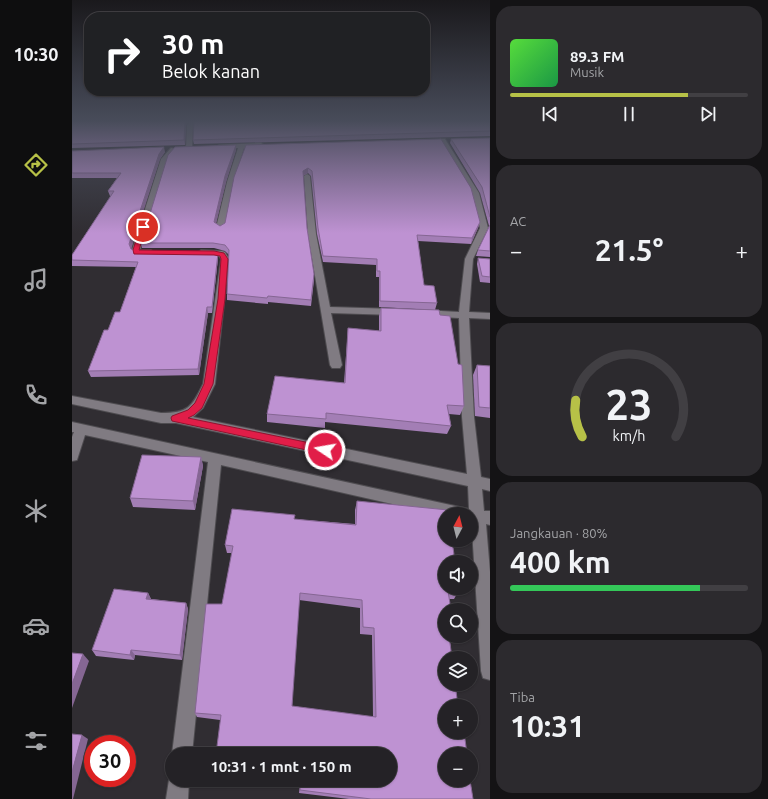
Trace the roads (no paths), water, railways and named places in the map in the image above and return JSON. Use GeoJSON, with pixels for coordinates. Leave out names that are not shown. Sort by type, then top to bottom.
{"type":"FeatureCollection","features":[{"type":"Feature","properties":{"kind":"street"},"geometry":{"type":"LineString","coordinates":[[159,253],[143,253],[137,252],[136,250],[165,158]]}},
{"type":"Feature","properties":{"kind":"street"},"geometry":{"type":"LineString","coordinates":[[220,228],[230,182],[238,158]]}},
{"type":"Feature","properties":{"kind":"street"},"geometry":{"type":"LineString","coordinates":[[454,158],[475,193],[487,229],[473,259],[464,314],[468,417],[475,507]]}},
{"type":"Feature","properties":{"kind":"street"},"geometry":{"type":"LineString","coordinates":[[307,176],[312,234],[336,364]]}},
{"type":"Feature","properties":{"kind":"street"},"geometry":{"type":"LineString","coordinates":[[176,418],[191,413],[199,405],[209,384],[221,299],[224,256],[219,253],[190,253]]}},
{"type":"Feature","properties":{"kind":"street"},"geometry":{"type":"LineString","coordinates":[[325,310],[490,316]]}},
{"type":"Feature","properties":{"kind":"street"},"geometry":{"type":"LineString","coordinates":[[72,400],[139,414],[176,418],[490,485]]}},
{"type":"Feature","properties":{"kind":"street"},"geometry":{"type":"LineString","coordinates":[[72,456],[77,428],[438,508]]}},
{"type":"Feature","properties":{"kind":"street"},"geometry":{"type":"LineString","coordinates":[[183,747],[215,458]]}},
{"type":"Feature","properties":{"kind":"street"},"geometry":{"type":"LineString","coordinates":[[478,538],[490,670]]}},
{"type":"Feature","properties":{"kind":"street"},"geometry":{"type":"LineString","coordinates":[[177,799],[178,787]]}}]}
